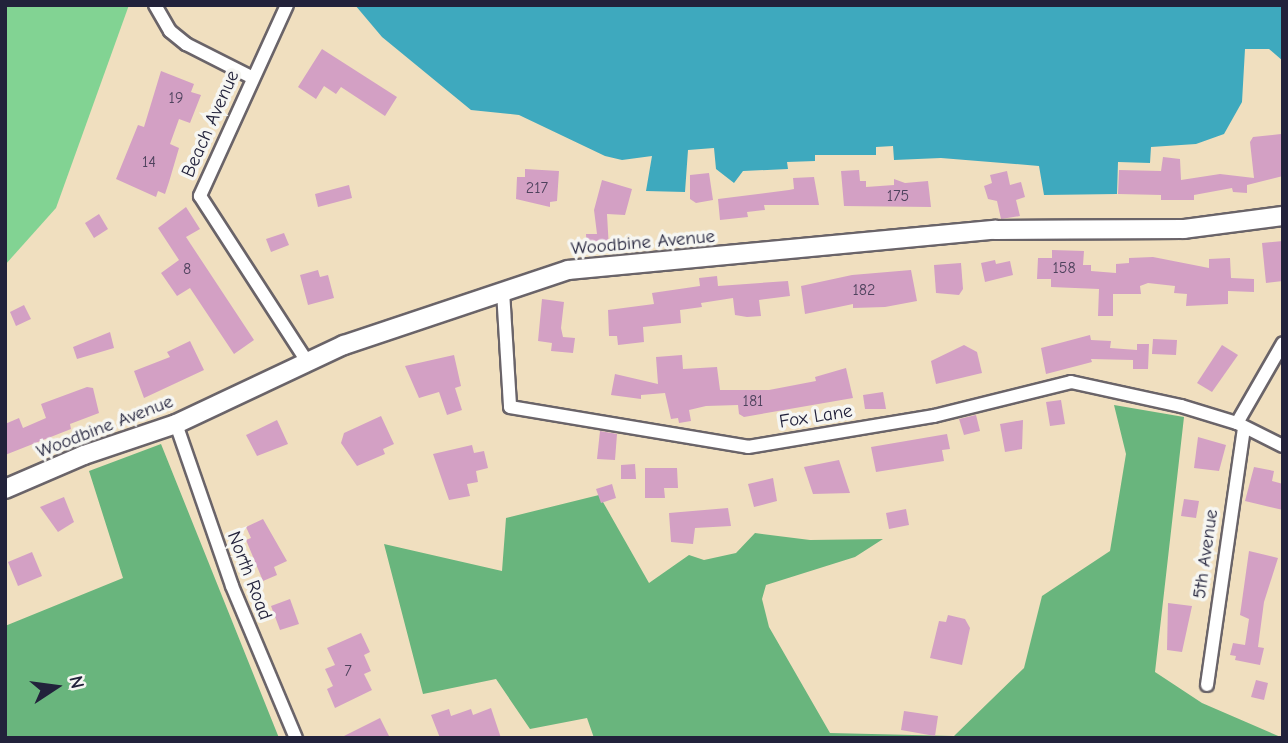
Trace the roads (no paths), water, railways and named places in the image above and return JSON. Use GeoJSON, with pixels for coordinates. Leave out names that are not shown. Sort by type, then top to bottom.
{"type":"FeatureCollection","features":[{"type":"Feature","properties":{"kind":"main road","name":"Woodbine Avenue"},"geometry":{"type":"LineString","coordinates":[[5,489],[84,455],[176,424],[306,360],[568,270],[995,230],[1184,229],[1283,216]]}},
{"type":"Feature","properties":{"kind":"street"},"geometry":{"type":"LineString","coordinates":[[155,5],[170,31],[187,44],[253,78]]}},
{"type":"Feature","properties":{"kind":"street","name":"Beach Avenue"},"geometry":{"type":"LineString","coordinates":[[286,5],[200,196],[306,360]]}},
{"type":"Feature","properties":{"kind":"street","name":"Fox Lane"},"geometry":{"type":"LineString","coordinates":[[503,291],[510,407],[651,434],[748,447],[934,416],[1071,382],[1181,405],[1240,426]]}},
{"type":"Feature","properties":{"kind":"street","name":"5th Avenue"},"geometry":{"type":"LineString","coordinates":[[1207,685],[1240,426],[1283,343]]}},
{"type":"Feature","properties":{"kind":"street","name":"North Road"},"geometry":{"type":"LineString","coordinates":[[176,424],[232,586],[296,738]]}},
{"type":"Feature","properties":{"kind":"street"},"geometry":{"type":"LineString","coordinates":[[1240,426],[1283,446]]}},
{"type":"Feature","properties":{"kind":"water"},"geometry":{"type":"Polygon","coordinates":[[[355,5],[1283,5],[1283,61],[1269,49],[1245,49],[1242,102],[1224,134],[1196,144],[1151,147],[1150,163],[1118,162],[1117,194],[1044,195],[1039,166],[941,158],[894,160],[893,146],[876,147],[876,155],[815,155],[815,161],[787,162],[788,169],[743,171],[734,183],[716,169],[714,148],[688,150],[685,192],[646,191],[652,156],[622,160],[605,156],[519,115],[471,110],[382,37],[355,5]]]}}]}
